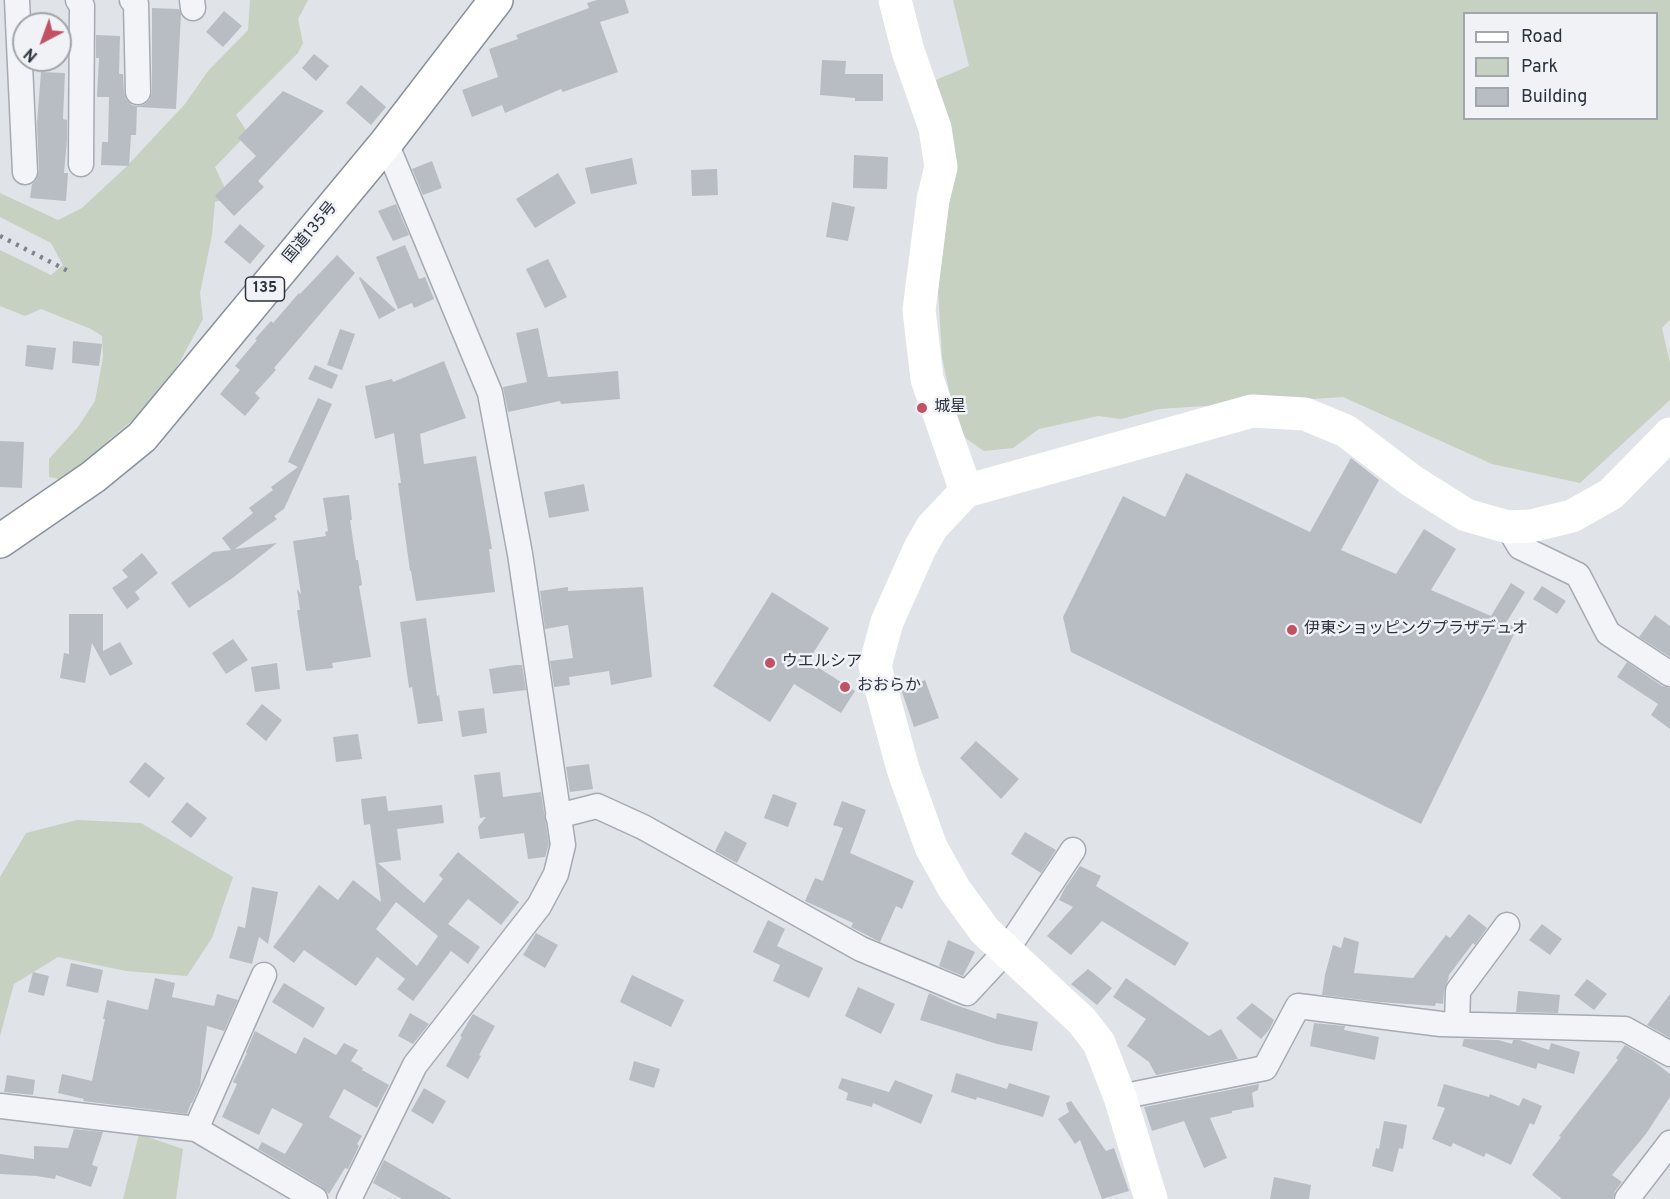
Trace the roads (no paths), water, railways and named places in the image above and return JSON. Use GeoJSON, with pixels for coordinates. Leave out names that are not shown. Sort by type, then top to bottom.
{"type":"FeatureCollection","features":[{"type":"Feature","properties":{"kind":"main road","name":"国道135号"},"geometry":{"type":"LineString","coordinates":[[0,541],[93,477],[142,437],[386,144],[496,0]]}},
{"type":"Feature","properties":{"kind":"main road"},"geometry":{"type":"LineString","coordinates":[[896,0],[908,51],[935,128],[941,167],[933,200],[919,310],[927,379],[966,491]]}},
{"type":"Feature","properties":{"kind":"main road"},"geometry":{"type":"LineString","coordinates":[[1151,1199],[1120,1097],[1100,1042],[1082,1021],[985,931],[955,890],[932,847],[903,769],[875,666],[887,622],[920,548],[932,527],[966,491],[1252,411],[1305,414],[1346,431],[1412,481],[1466,514],[1508,527],[1532,526],[1572,516],[1611,494],[1670,434]]}},
{"type":"Feature","properties":{"kind":"street"},"geometry":{"type":"LineString","coordinates":[[17,0],[25,172]]}},
{"type":"Feature","properties":{"kind":"street"},"geometry":{"type":"LineString","coordinates":[[78,0],[82,6],[81,164]]}},
{"type":"Feature","properties":{"kind":"street"},"geometry":{"type":"LineString","coordinates":[[132,0],[136,4],[138,92]]}},
{"type":"Feature","properties":{"kind":"street"},"geometry":{"type":"LineString","coordinates":[[349,1199],[415,1065],[539,906],[556,874],[563,845],[520,554],[490,393],[386,144]]}},
{"type":"Feature","properties":{"kind":"street"},"geometry":{"type":"LineString","coordinates":[[1508,527],[1520,547],[1578,575],[1608,633],[1670,674]]}},
{"type":"Feature","properties":{"kind":"street"},"geometry":{"type":"LineString","coordinates":[[558,816],[597,806],[643,827],[861,949],[967,993],[1006,951],[1073,850]]}},
{"type":"Feature","properties":{"kind":"street"},"geometry":{"type":"LineString","coordinates":[[1457,1024],[1458,991],[1507,925]]}},
{"type":"Feature","properties":{"kind":"street"},"geometry":{"type":"LineString","coordinates":[[196,1129],[264,975]]}},
{"type":"Feature","properties":{"kind":"street"},"geometry":{"type":"LineString","coordinates":[[1120,1097],[1264,1068],[1298,1005],[1441,1024],[1625,1029],[1670,1054]]}},
{"type":"Feature","properties":{"kind":"street"},"geometry":{"type":"LineString","coordinates":[[0,1106],[196,1129],[315,1199]]}},
{"type":"Feature","properties":{"kind":"street"},"geometry":{"type":"LineString","coordinates":[[1627,1199],[1670,1143]]}},
{"type":"Feature","properties":{"kind":"railway"},"geometry":{"type":"LineString","coordinates":[[0,236],[72,273]]}},
{"type":"Feature","properties":{"kind":"place","name":"城星"},"geometry":{"type":"Point","coordinates":[922,408]}},
{"type":"Feature","properties":{"kind":"place","name":"伊東ショッピングプラザデュオ"},"geometry":{"type":"Point","coordinates":[1292,630]}},
{"type":"Feature","properties":{"kind":"place","name":"ウエルシア"},"geometry":{"type":"Point","coordinates":[770,663]}},
{"type":"Feature","properties":{"kind":"place","name":"おおらか"},"geometry":{"type":"Point","coordinates":[845,687]}}]}
